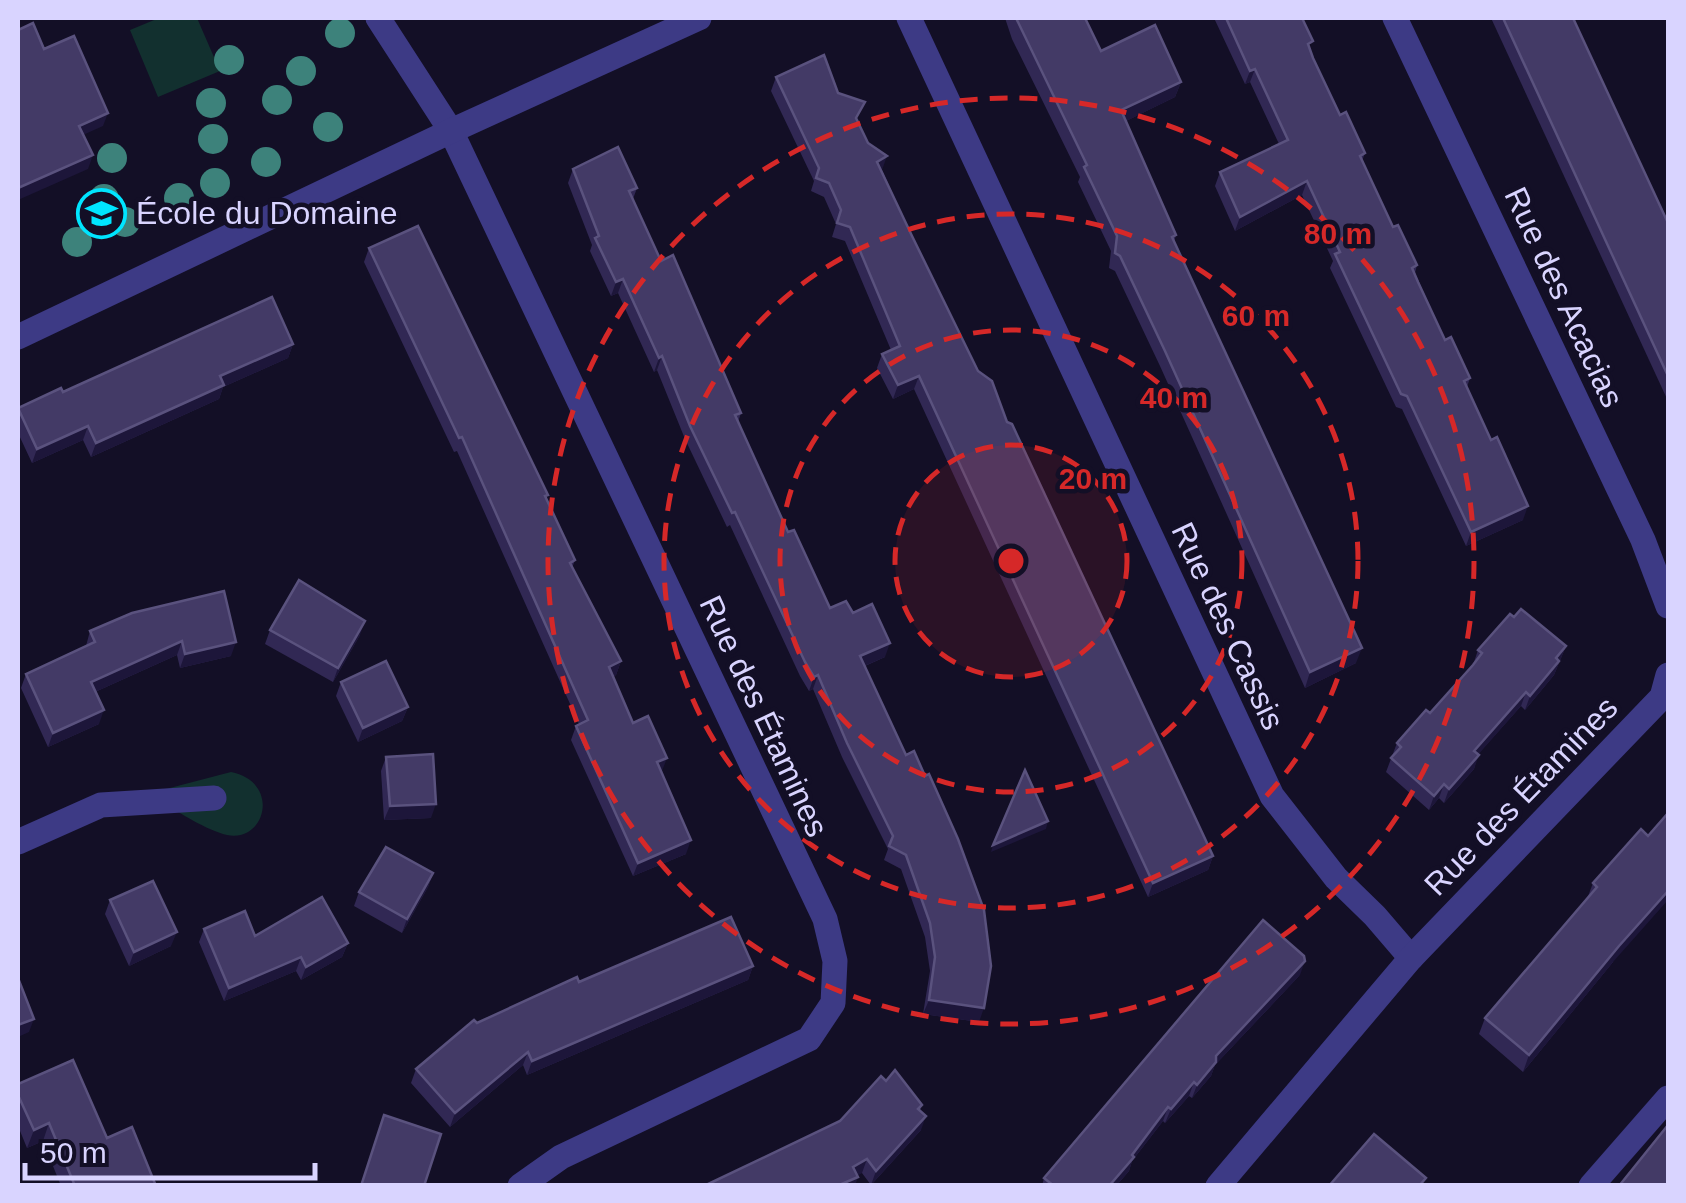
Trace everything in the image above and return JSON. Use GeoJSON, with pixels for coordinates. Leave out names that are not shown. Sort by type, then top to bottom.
{"type":"FeatureCollection","features":[{"type":"Feature","properties":{"kind":"street","name":"Rue des Étamines"},"geometry":{"type":"LineString","coordinates":[[378,18],[450,131],[825,919],[834,961],[833,1002],[810,1039],[560,1156],[520,1186]]}},
{"type":"Feature","properties":{"kind":"street"},"geometry":{"type":"LineString","coordinates":[[18,337],[450,131],[699,18]]}},
{"type":"Feature","properties":{"kind":"street","name":"Rue des Cassis"},"geometry":{"type":"LineString","coordinates":[[909,18],[1272,796],[1336,878],[1411,958]]}},
{"type":"Feature","properties":{"kind":"street","name":"Rue des Acacias"},"geometry":{"type":"LineString","coordinates":[[1396,18],[1643,540],[1668,606]]}},
{"type":"Feature","properties":{"kind":"street","name":"Rue des Étamines"},"geometry":{"type":"LineString","coordinates":[[1218,1186],[1411,958],[1662,697],[1668,675]]}},
{"type":"Feature","properties":{"kind":"street"},"geometry":{"type":"LineString","coordinates":[[18,842],[101,805],[214,798]]}},
{"type":"Feature","properties":{"kind":"street"},"geometry":{"type":"LineString","coordinates":[[1591,1186],[1668,1098]]}},
{"type":"Feature","properties":{"kind":"green space"},"geometry":{"type":"Polygon","coordinates":[[[159,18],[197,18],[220,71],[158,97],[130,30],[159,18]]]}},
{"type":"Feature","properties":{"kind":"green space"},"geometry":{"type":"Polygon","coordinates":[[[231,772],[247,778],[262,798],[259,821],[240,835],[211,829],[162,803],[166,789],[231,772]]]}},
{"type":"Feature","properties":{"kind":"building"},"geometry":{"type":"Polygon","coordinates":[[[1016,18],[1085,18],[1101,51],[1155,25],[1181,82],[1121,110],[1176,235],[1172,237],[1362,648],[1310,672],[1165,351],[1120,256],[1115,253],[1117,236],[1016,18]]]}},
{"type":"Feature","properties":{"kind":"building"},"geometry":{"type":"Polygon","coordinates":[[[1226,18],[1302,18],[1313,41],[1308,44],[1313,58],[1340,115],[1346,112],[1365,153],[1360,156],[1393,227],[1398,225],[1417,265],[1412,268],[1418,282],[1445,340],[1451,337],[1470,378],[1464,381],[1491,440],[1497,437],[1528,506],[1471,532],[1335,254],[1340,252],[1307,181],[1240,217],[1220,172],[1288,140],[1226,18]]]}},
{"type":"Feature","properties":{"kind":"building"},"geometry":{"type":"Polygon","coordinates":[[[1503,18],[1573,18],[1668,223],[1668,376],[1503,18]]]}},
{"type":"Feature","properties":{"kind":"building"},"geometry":{"type":"Polygon","coordinates":[[[33,23],[44,49],[74,36],[108,113],[79,126],[93,155],[18,188],[18,30],[33,23]]]}},
{"type":"Feature","properties":{"kind":"building"},"geometry":{"type":"Polygon","coordinates":[[[824,55],[838,93],[865,102],[856,118],[868,143],[887,156],[877,162],[978,371],[992,381],[1007,422],[1012,424],[1213,856],[1153,883],[919,376],[898,385],[882,354],[900,346],[850,227],[837,223],[841,210],[829,183],[816,178],[819,168],[776,77],[824,55]]]}},
{"type":"Feature","properties":{"kind":"building"},"geometry":{"type":"Polygon","coordinates":[[[618,147],[637,188],[629,191],[661,261],[673,255],[741,413],[735,415],[788,532],[794,530],[830,608],[846,601],[853,613],[872,604],[890,643],[860,656],[906,755],[914,751],[925,776],[929,774],[984,910],[991,966],[984,1008],[929,1000],[935,957],[930,923],[906,855],[889,846],[893,836],[818,675],[814,677],[805,662],[623,279],[616,282],[595,238],[599,236],[573,169],[618,147]]]}},
{"type":"Feature","properties":{"kind":"building"},"geometry":{"type":"Polygon","coordinates":[[[418,226],[548,495],[545,496],[575,560],[570,563],[621,661],[609,667],[633,723],[648,716],[667,758],[657,762],[691,840],[638,863],[576,726],[588,720],[462,437],[459,438],[369,248],[418,226]]]}},
{"type":"Feature","properties":{"kind":"building"},"geometry":{"type":"Polygon","coordinates":[[[272,297],[293,344],[220,376],[224,385],[96,443],[88,426],[37,449],[18,408],[61,388],[63,392],[272,297]]]}},
{"type":"Feature","properties":{"kind":"building"},"geometry":{"type":"Polygon","coordinates":[[[299,580],[365,621],[338,668],[270,630],[299,580]]]}},
{"type":"Feature","properties":{"kind":"building"},"geometry":{"type":"Polygon","coordinates":[[[224,591],[236,642],[185,654],[182,641],[91,682],[104,710],[53,733],[26,674],[95,642],[90,631],[132,613],[224,591]]]}},
{"type":"Feature","properties":{"kind":"building"},"geometry":{"type":"Polygon","coordinates":[[[1521,609],[1566,646],[1556,658],[1559,661],[1530,696],[1526,692],[1474,751],[1479,755],[1449,789],[1444,784],[1434,796],[1391,758],[1401,747],[1397,743],[1473,665],[1482,653],[1478,650],[1510,614],[1514,617],[1521,609]]]}},
{"type":"Feature","properties":{"kind":"building"},"geometry":{"type":"Polygon","coordinates":[[[386,661],[408,707],[363,728],[341,682],[386,661]]]}},
{"type":"Feature","properties":{"kind":"building"},"geometry":{"type":"Polygon","coordinates":[[[433,754],[436,804],[390,806],[386,757],[433,754]]]}},
{"type":"Feature","properties":{"kind":"building"},"geometry":{"type":"Polygon","coordinates":[[[1025,770],[1048,821],[993,845],[1025,770]]]}},
{"type":"Feature","properties":{"kind":"building"},"geometry":{"type":"Polygon","coordinates":[[[1668,813],[1668,891],[1529,1055],[1485,1018],[1641,829],[1648,836],[1668,813]]]}},
{"type":"Feature","properties":{"kind":"building"},"geometry":{"type":"Polygon","coordinates":[[[386,847],[433,873],[407,919],[359,892],[386,847]]]}},
{"type":"Feature","properties":{"kind":"building"},"geometry":{"type":"Polygon","coordinates":[[[153,881],[177,932],[134,952],[110,900],[153,881]]]}},
{"type":"Feature","properties":{"kind":"building"},"geometry":{"type":"Polygon","coordinates":[[[322,897],[348,943],[306,967],[301,957],[229,988],[204,929],[245,911],[255,936],[322,897]]]}},
{"type":"Feature","properties":{"kind":"building"},"geometry":{"type":"Polygon","coordinates":[[[731,917],[753,966],[532,1061],[528,1052],[455,1113],[416,1069],[474,1020],[477,1023],[577,977],[579,982],[731,917]]]}},
{"type":"Feature","properties":{"kind":"building"},"geometry":{"type":"Polygon","coordinates":[[[1263,920],[1305,961],[1216,1056],[1216,1062],[1197,1085],[1194,1082],[1171,1109],[1168,1107],[1109,1186],[1054,1186],[1044,1178],[1263,920]]]}},
{"type":"Feature","properties":{"kind":"building"},"geometry":{"type":"Polygon","coordinates":[[[18,978],[34,1019],[18,1025],[18,978]]]}},
{"type":"Feature","properties":{"kind":"building"},"geometry":{"type":"Polygon","coordinates":[[[73,1060],[107,1138],[132,1127],[156,1186],[75,1186],[49,1123],[34,1130],[18,1095],[18,1084],[73,1060]]]}},
{"type":"Feature","properties":{"kind":"building"},"geometry":{"type":"Polygon","coordinates":[[[895,1070],[926,1116],[876,1171],[867,1159],[853,1167],[858,1177],[837,1186],[704,1186],[840,1121],[881,1076],[886,1081],[895,1070]]]}},
{"type":"Feature","properties":{"kind":"building"},"geometry":{"type":"Polygon","coordinates":[[[384,1115],[441,1134],[424,1186],[361,1186],[384,1115]]]}},
{"type":"Feature","properties":{"kind":"building"},"geometry":{"type":"Polygon","coordinates":[[[1668,1125],[1668,1186],[1619,1186],[1668,1125]]]}},
{"type":"Feature","properties":{"kind":"building"},"geometry":{"type":"Polygon","coordinates":[[[1374,1134],[1426,1178],[1419,1186],[1329,1186],[1374,1134]]]}},
{"type":"Feature","properties":{"kind":"place","name":"École du Domaine"},"geometry":{"type":"Point","coordinates":[101,213]}}]}
